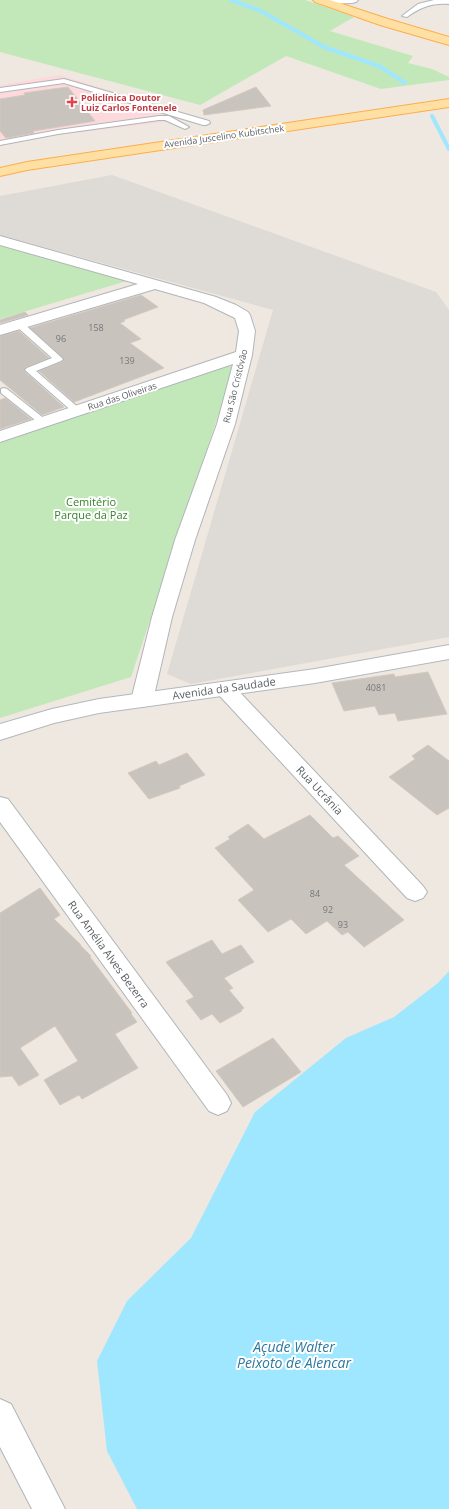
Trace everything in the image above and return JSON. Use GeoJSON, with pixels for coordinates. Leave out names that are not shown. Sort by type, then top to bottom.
{"type":"FeatureCollection","features":[{"type":"Feature","properties":{"kind":"main road"},"geometry":{"type":"LineString","coordinates":[[321,1],[384,22],[446,40]]}},
{"type":"Feature","properties":{"kind":"main road"},"geometry":{"type":"LineString","coordinates":[[391,11],[449,29]]}},
{"type":"Feature","properties":{"kind":"main road","name":"Avenida Juscelino Kubitschek"},"geometry":{"type":"LineString","coordinates":[[0,172],[27,166],[449,103]]}},
{"type":"Feature","properties":{"kind":"main road","name":"Avenida Juscelino Kubitschek"},"geometry":{"type":"LineString","coordinates":[[134,134],[221,121]]}},
{"type":"Feature","properties":{"kind":"street"},"geometry":{"type":"LineString","coordinates":[[321,1],[352,0]]}},
{"type":"Feature","properties":{"kind":"street","name":"Rua São Cristóvão"},"geometry":{"type":"LineString","coordinates":[[0,240],[210,300],[230,308],[242,315],[245,322],[247,331],[244,355],[226,424],[185,540],[162,617],[142,700]]}},
{"type":"Feature","properties":{"kind":"street"},"geometry":{"type":"LineString","coordinates":[[0,330],[155,284]]}},
{"type":"Feature","properties":{"kind":"street","name":"Rua das Oliveiras"},"geometry":{"type":"LineString","coordinates":[[0,437],[244,355]]}},
{"type":"Feature","properties":{"kind":"street","name":"Avenida da Saudade"},"geometry":{"type":"LineString","coordinates":[[0,732],[52,716],[99,706],[315,676],[449,652]]}},
{"type":"Feature","properties":{"kind":"street","name":"Rua Ucrânia"},"geometry":{"type":"LineString","coordinates":[[225,689],[415,892]]}},
{"type":"Feature","properties":{"kind":"street","name":"Rua Amélia Alves Bezerra"},"geometry":{"type":"LineString","coordinates":[[0,805],[218,1104]]}},
{"type":"Feature","properties":{"kind":"street"},"geometry":{"type":"LineString","coordinates":[[0,1415],[49,1509]]}},
{"type":"Feature","properties":{"kind":"lane"},"geometry":{"type":"LineString","coordinates":[[404,16],[424,3],[436,1],[449,2]]}},
{"type":"Feature","properties":{"kind":"lane"},"geometry":{"type":"LineString","coordinates":[[0,90],[64,81],[206,123]]}},
{"type":"Feature","properties":{"kind":"lane"},"geometry":{"type":"LineString","coordinates":[[0,143],[58,132],[159,118],[166,118],[185,126]]}},
{"type":"Feature","properties":{"kind":"lane"},"geometry":{"type":"LineString","coordinates":[[20,324],[58,359],[30,370],[77,411]]}},
{"type":"Feature","properties":{"kind":"lane"},"geometry":{"type":"LineString","coordinates":[[4,391],[43,422]]}},
{"type":"Feature","properties":{"kind":"shaded area","name":"Policlínica Doutor Luiz Carlos Fontenele"},"geometry":{"type":"Polygon","coordinates":[[[60,75],[198,118],[49,136],[0,146],[0,85],[60,75]]]}},
{"type":"Feature","properties":{"kind":"shaded area"},"geometry":{"type":"Polygon","coordinates":[[[112,175],[436,292],[449,310],[449,637],[191,684],[167,674],[273,310],[0,235],[0,196],[112,175]]]}},
{"type":"Feature","properties":{"kind":"green space"},"geometry":{"type":"Polygon","coordinates":[[[0,0],[305,0],[354,17],[330,31],[413,56],[408,63],[432,69],[449,77],[449,80],[381,89],[286,56],[200,105],[0,52],[0,0]]]}},
{"type":"Feature","properties":{"kind":"green space"},"geometry":{"type":"Polygon","coordinates":[[[0,243],[130,280],[0,319],[0,243]]]}},
{"type":"Feature","properties":{"kind":"green space","name":"Cemitério Parque da Paz"},"geometry":{"type":"Polygon","coordinates":[[[223,364],[234,368],[131,677],[0,718],[0,443],[223,364]]]}},
{"type":"Feature","properties":{"kind":"water","name":"Açude Walter Peixoto de Alencar"},"geometry":{"type":"Polygon","coordinates":[[[449,971],[449,1509],[137,1509],[107,1451],[97,1361],[127,1301],[191,1238],[255,1112],[346,1038],[394,1017],[438,983],[449,971]]]}},
{"type":"Feature","properties":{"kind":"building"},"geometry":{"type":"Polygon","coordinates":[[[68,87],[95,121],[33,131],[34,133],[6,138],[0,131],[0,99],[25,95],[24,93],[68,87]]]}},
{"type":"Feature","properties":{"kind":"building"},"geometry":{"type":"Polygon","coordinates":[[[256,87],[271,106],[204,115],[203,110],[256,87]]]}},
{"type":"Feature","properties":{"kind":"building"},"geometry":{"type":"Polygon","coordinates":[[[141,295],[158,307],[123,320],[125,321],[120,323],[141,339],[130,343],[164,368],[74,402],[39,371],[62,362],[64,359],[30,328],[141,295]]]}},
{"type":"Feature","properties":{"kind":"building"},"geometry":{"type":"Polygon","coordinates":[[[25,312],[28,315],[0,323],[0,320],[25,312]]]}},
{"type":"Feature","properties":{"kind":"building"},"geometry":{"type":"Polygon","coordinates":[[[19,331],[49,358],[26,367],[24,371],[64,407],[42,415],[0,380],[0,336],[19,331]]]}},
{"type":"Feature","properties":{"kind":"building"},"geometry":{"type":"Polygon","coordinates":[[[5,398],[31,419],[0,429],[0,400],[5,398]]]}},
{"type":"Feature","properties":{"kind":"building"},"geometry":{"type":"Polygon","coordinates":[[[428,672],[447,714],[398,721],[395,713],[379,715],[375,706],[344,711],[332,683],[394,674],[395,677],[428,672]]]}},
{"type":"Feature","properties":{"kind":"building"},"geometry":{"type":"Polygon","coordinates":[[[428,745],[449,761],[449,808],[437,815],[389,777],[415,759],[412,756],[428,745]]]}},
{"type":"Feature","properties":{"kind":"building"},"geometry":{"type":"Polygon","coordinates":[[[187,753],[205,775],[179,786],[180,788],[149,799],[128,773],[156,761],[159,765],[187,753]]]}},
{"type":"Feature","properties":{"kind":"building"},"geometry":{"type":"Polygon","coordinates":[[[310,815],[333,838],[338,836],[359,856],[344,865],[404,920],[364,947],[348,932],[342,935],[327,921],[306,934],[291,919],[268,932],[238,900],[254,890],[215,848],[230,839],[228,837],[248,824],[264,839],[310,815]]]}},
{"type":"Feature","properties":{"kind":"building"},"geometry":{"type":"Polygon","coordinates":[[[40,888],[60,915],[54,919],[91,956],[90,957],[132,1013],[131,1014],[137,1022],[115,1034],[138,1068],[82,1099],[79,1095],[60,1105],[44,1080],[78,1061],[55,1026],[20,1048],[39,1075],[19,1086],[12,1076],[0,1077],[0,913],[40,888]]]}},
{"type":"Feature","properties":{"kind":"building"},"geometry":{"type":"Polygon","coordinates":[[[212,940],[222,954],[241,945],[254,962],[224,978],[233,988],[229,990],[244,1008],[241,1010],[242,1011],[220,1023],[212,1014],[201,1020],[186,1001],[194,997],[166,962],[212,940]]]}},
{"type":"Feature","properties":{"kind":"building"},"geometry":{"type":"Polygon","coordinates":[[[273,1038],[301,1072],[243,1107],[216,1071],[273,1038]]]}},
{"type":"Feature","properties":{"kind":"waterway"},"geometry":{"type":"LineString","coordinates":[[231,0],[261,11],[324,47],[379,66],[405,83]]}},
{"type":"Feature","properties":{"kind":"waterway"},"geometry":{"type":"LineString","coordinates":[[432,116],[449,149]]}},
{"type":"Feature","properties":{"kind":"place","name":"Policlínica Doutor Luiz Carlos Fontenele"},"geometry":{"type":"Point","coordinates":[72,102]}}]}
